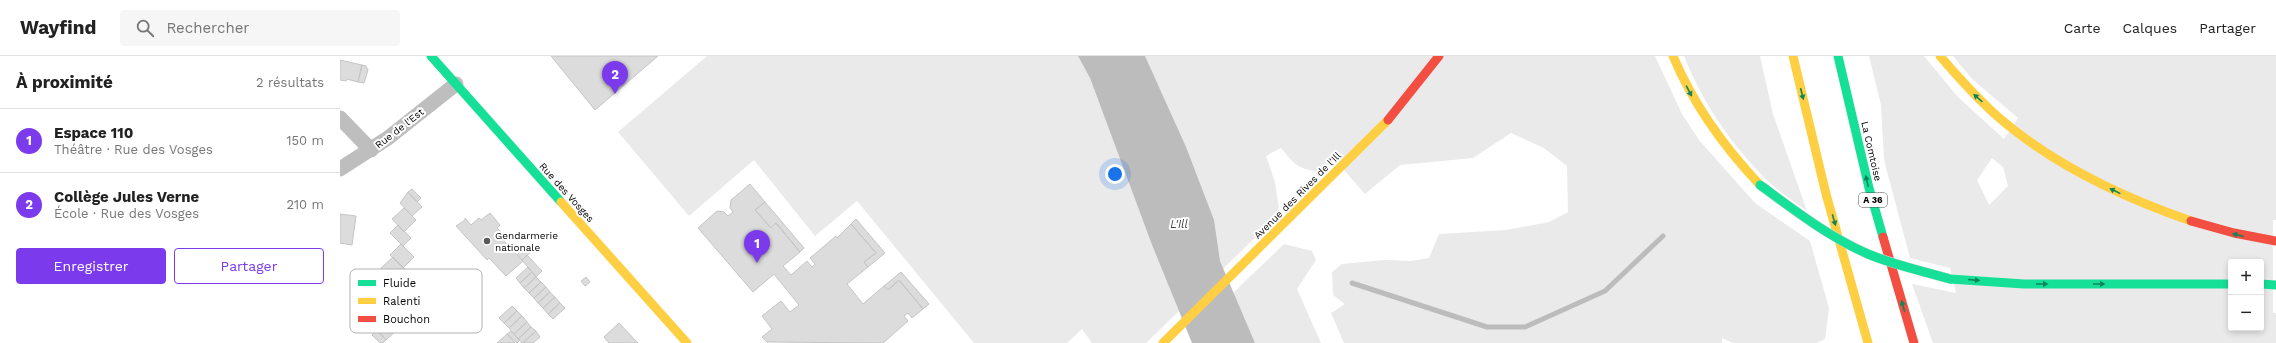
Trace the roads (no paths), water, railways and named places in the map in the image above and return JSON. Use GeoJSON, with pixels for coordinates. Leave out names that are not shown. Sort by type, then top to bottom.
{"type":"FeatureCollection","features":[{"type":"Feature","properties":{"kind":"main road","name":"Rue des Vosges"},"geometry":{"type":"LineString","coordinates":[[431,56],[683,342]]}},
{"type":"Feature","properties":{"kind":"main road","name":"Avenue des Rives de l'Ill"},"geometry":{"type":"LineString","coordinates":[[1163,343],[1396,112],[1439,56]]}},
{"type":"Feature","properties":{"kind":"main road"},"geometry":{"type":"LineString","coordinates":[[1673,56],[1680,75],[1706,123],[1723,146],[1760,185],[1812,224],[1858,249],[1901,266],[1950,278],[2024,284],[2228,284]]}},
{"type":"Feature","properties":{"kind":"main road"},"geometry":{"type":"LineString","coordinates":[[1793,56],[1826,194],[1868,343]]}},
{"type":"Feature","properties":{"kind":"main road","name":"La Comtoise"},"geometry":{"type":"LineString","coordinates":[[1838,56],[1869,188],[1914,343]]}},
{"type":"Feature","properties":{"kind":"main road"},"geometry":{"type":"LineString","coordinates":[[1940,56],[1966,87],[2007,124],[2029,141],[2079,173],[2136,201],[2193,222],[2242,236],[2276,241]]}},
{"type":"Feature","properties":{"kind":"main road"},"geometry":{"type":"LineString","coordinates":[[2264,284],[2276,284]]}},
{"type":"Feature","properties":{"kind":"street","name":"Rue de l'Est"},"geometry":{"type":"LineString","coordinates":[[340,169],[371,150],[456,84]]}},
{"type":"Feature","properties":{"kind":"street"},"geometry":{"type":"LineString","coordinates":[[340,118],[371,150]]}},
{"type":"Feature","properties":{"kind":"water","name":"L'Ill"},"geometry":{"type":"Polygon","coordinates":[[[1078,56],[1145,56],[1186,147],[1214,220],[1220,261],[1255,343],[1192,343],[1152,245],[1090,78],[1078,56]]]}},
{"type":"Feature","properties":{"kind":"waterway"},"geometry":{"type":"LineString","coordinates":[[1352,283],[1487,327],[1525,327],[1605,291],[1663,236]]}},
{"type":"Feature","properties":{"kind":"place","name":"Collège Jules Verne"},"geometry":{"type":"Point","coordinates":[615,94]}},
{"type":"Feature","properties":{"kind":"place","name":"Gendarmerie nationale"},"geometry":{"type":"Point","coordinates":[487,241]}},
{"type":"Feature","properties":{"kind":"place","name":"Espace 110"},"geometry":{"type":"Point","coordinates":[757,263]}}]}
